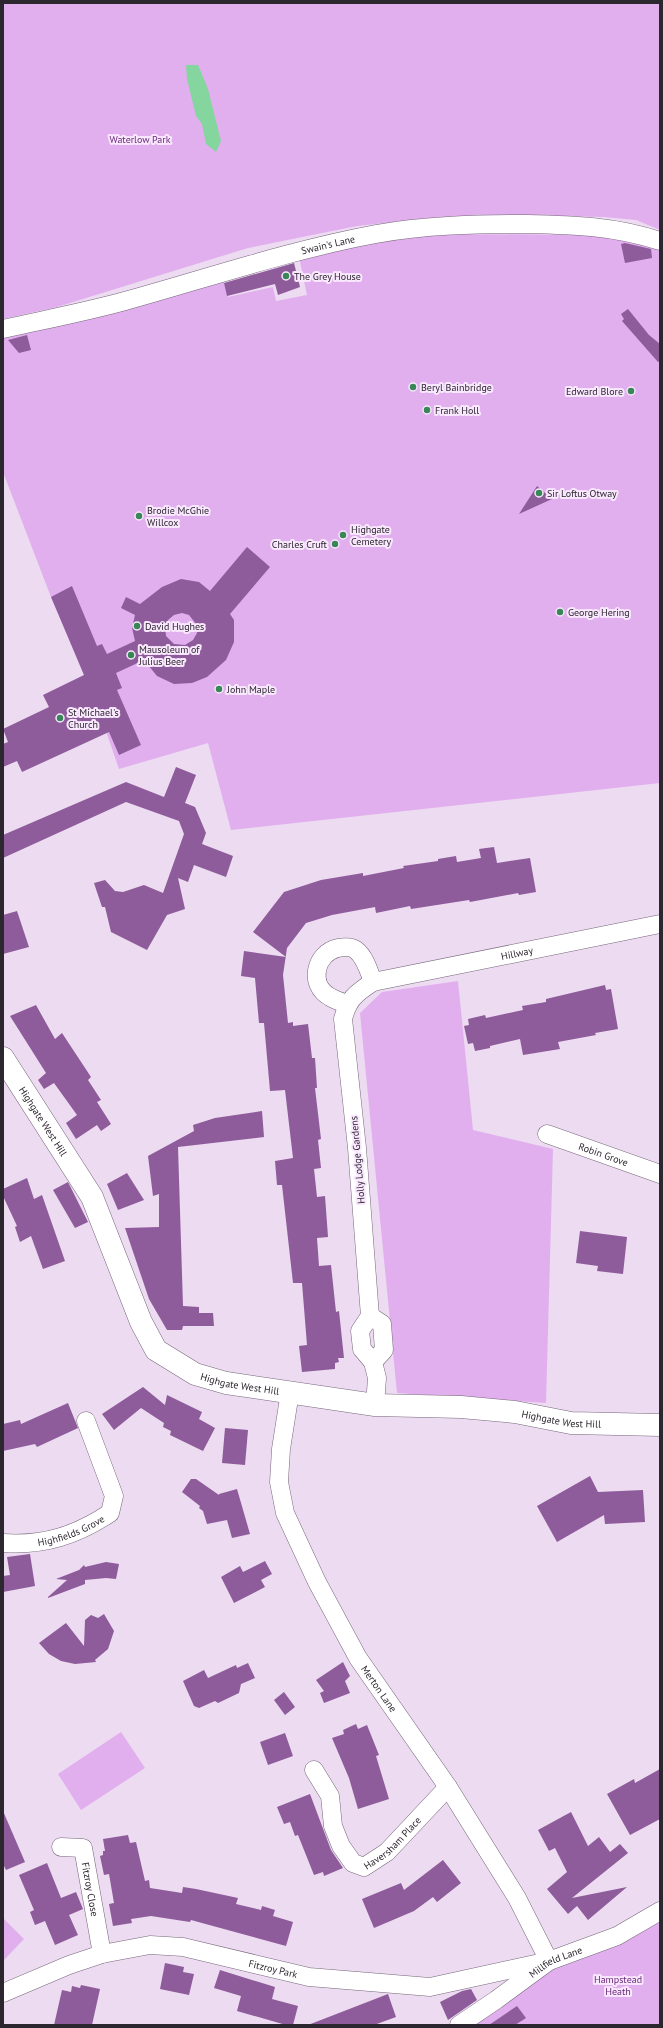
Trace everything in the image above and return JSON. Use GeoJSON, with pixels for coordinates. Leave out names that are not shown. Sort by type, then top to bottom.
{"type":"FeatureCollection","features":[{"type":"Feature","properties":{"kind":"street","name":"Swain's Lane"},"geometry":{"type":"LineString","coordinates":[[3,329],[122,301],[310,248],[377,234],[445,227],[497,224],[576,225],[621,230],[660,241]]}},
{"type":"Feature","properties":{"kind":"street","name":"Hillway"},"geometry":{"type":"LineString","coordinates":[[373,982],[660,924]]}},
{"type":"Feature","properties":{"kind":"street"},"geometry":{"type":"LineString","coordinates":[[344,947],[354,949],[362,956],[373,982],[358,992],[347,1004],[329,997],[324,993],[317,979],[318,962],[328,951],[344,947]]}},
{"type":"Feature","properties":{"kind":"street","name":"Holly Lodge Gardens"},"geometry":{"type":"LineString","coordinates":[[347,1004],[343,1019],[356,1148],[370,1316],[360,1331],[362,1350],[373,1362],[377,1378],[375,1405]]}},
{"type":"Feature","properties":{"kind":"street","name":"Highgate West Hill"},"geometry":{"type":"LineString","coordinates":[[3,1058],[92,1197],[140,1322],[156,1350],[195,1374],[226,1383],[375,1405],[462,1407],[515,1412],[571,1423],[660,1425]]}},
{"type":"Feature","properties":{"kind":"street","name":"Robin Grove"},"geometry":{"type":"LineString","coordinates":[[547,1134],[660,1174]]}},
{"type":"Feature","properties":{"kind":"street","name":"Merton Lane"},"geometry":{"type":"LineString","coordinates":[[290,1392],[281,1449],[279,1482],[285,1513],[317,1582],[358,1658],[448,1788],[517,1898],[549,1961]]}},
{"type":"Feature","properties":{"kind":"street","name":"Highfields Grove"},"geometry":{"type":"LineString","coordinates":[[3,1543],[25,1544],[61,1537],[88,1527],[110,1513],[114,1496],[86,1421]]}},
{"type":"Feature","properties":{"kind":"street","name":"Haversham Place"},"geometry":{"type":"LineString","coordinates":[[314,1770],[330,1796],[333,1826],[341,1846],[353,1864],[364,1867],[388,1852],[448,1788]]}},
{"type":"Feature","properties":{"kind":"street","name":"Fitzroy Close"},"geometry":{"type":"LineString","coordinates":[[61,1847],[83,1848],[102,1954]]}},
{"type":"Feature","properties":{"kind":"street","name":"Millfield Lane"},"geometry":{"type":"LineString","coordinates":[[459,2025],[549,1961],[617,1936],[660,1911]]}},
{"type":"Feature","properties":{"kind":"street","name":"Fitzroy Park"},"geometry":{"type":"LineString","coordinates":[[3,1993],[69,1965],[102,1954],[150,1945],[184,1947],[309,1977],[430,1987],[549,1961]]}},
{"type":"Feature","properties":{"kind":"green space","name":"Waterlow Park"},"geometry":{"type":"Polygon","coordinates":[[[3,3],[660,3],[660,230],[636,220],[604,217],[488,215],[430,218],[357,226],[248,248],[57,307],[3,319],[3,3]]]}},
{"type":"Feature","properties":{"kind":"green space","name":"Highgate Cemetery"},"geometry":{"type":"Polygon","coordinates":[[[445,234],[616,235],[660,249],[660,783],[231,830],[208,743],[119,769],[97,705],[51,597],[3,472],[3,337],[223,279],[228,297],[273,287],[276,301],[307,295],[299,257],[380,241],[445,234]]]}},
{"type":"Feature","properties":{"kind":"green space"},"geometry":{"type":"Polygon","coordinates":[[[458,981],[473,1130],[553,1149],[546,1403],[397,1393],[360,1013],[382,992],[458,981]]]}},
{"type":"Feature","properties":{"kind":"green space"},"geometry":{"type":"Polygon","coordinates":[[[121,1732],[145,1768],[81,1810],[58,1774],[121,1732]]]}},
{"type":"Feature","properties":{"kind":"green space"},"geometry":{"type":"Polygon","coordinates":[[[3,1918],[24,1939],[3,1961],[3,1918]]]}},
{"type":"Feature","properties":{"kind":"green space","name":"Hampstead Heath"},"geometry":{"type":"Polygon","coordinates":[[[660,1921],[660,2025],[459,2025],[549,1961],[660,1921]]]}},
{"type":"Feature","properties":{"kind":"shaded area"},"geometry":{"type":"Polygon","coordinates":[[[186,65],[198,65],[208,89],[221,141],[216,152],[206,144],[202,124],[196,116],[187,79],[186,65]]]}},
{"type":"Feature","properties":{"kind":"building"},"geometry":{"type":"Polygon","coordinates":[[[625,243],[651,249],[652,258],[625,263],[621,244],[625,243]]]}},
{"type":"Feature","properties":{"kind":"building"},"geometry":{"type":"Polygon","coordinates":[[[294,263],[300,287],[278,295],[275,284],[227,296],[224,283],[294,263]]]}},
{"type":"Feature","properties":{"kind":"building"},"geometry":{"type":"Polygon","coordinates":[[[628,309],[649,335],[660,344],[660,361],[658,362],[622,321],[624,319],[621,314],[628,309]]]}},
{"type":"Feature","properties":{"kind":"building"},"geometry":{"type":"Polygon","coordinates":[[[27,335],[31,350],[19,353],[8,340],[27,335]]]}},
{"type":"Feature","properties":{"kind":"building","name":"Sir Loftus Otway"},"geometry":{"type":"Polygon","coordinates":[[[537,486],[552,499],[519,514],[537,486]]]}},
{"type":"Feature","properties":{"kind":"building"},"geometry":{"type":"Polygon","coordinates":[[[247,547],[270,567],[230,614],[234,620],[234,642],[226,660],[207,677],[192,683],[174,684],[157,676],[144,660],[116,673],[122,688],[117,690],[141,745],[119,755],[109,732],[22,772],[17,761],[3,767],[3,744],[8,742],[3,729],[49,707],[43,695],[84,675],[51,597],[72,586],[97,646],[102,644],[107,654],[135,641],[132,628],[135,615],[121,608],[126,597],[140,604],[162,587],[181,579],[199,582],[210,591],[247,547]],[[182,613],[174,615],[168,620],[165,627],[166,636],[174,644],[185,645],[193,640],[197,633],[196,624],[189,615],[182,613]]]}},
{"type":"Feature","properties":{"kind":"building"},"geometry":{"type":"Polygon","coordinates":[[[176,767],[196,775],[185,803],[195,807],[206,833],[202,844],[233,856],[226,877],[194,865],[188,882],[178,878],[185,909],[167,915],[147,950],[111,932],[105,907],[102,907],[94,883],[105,880],[115,891],[123,892],[144,885],[163,893],[184,834],[179,821],[126,802],[3,858],[3,835],[126,782],[164,797],[176,767]]]}},
{"type":"Feature","properties":{"kind":"building"},"geometry":{"type":"Polygon","coordinates":[[[494,847],[497,863],[530,858],[536,892],[519,895],[518,893],[470,902],[469,900],[411,909],[410,906],[376,913],[375,907],[332,915],[306,923],[287,948],[286,957],[253,932],[284,892],[321,880],[363,873],[363,876],[404,868],[403,866],[438,861],[438,859],[456,856],[457,862],[481,858],[479,849],[494,847]]]}},
{"type":"Feature","properties":{"kind":"building"},"geometry":{"type":"Polygon","coordinates":[[[17,911],[29,947],[3,954],[3,915],[17,911]]]}},
{"type":"Feature","properties":{"kind":"building"},"geometry":{"type":"Polygon","coordinates":[[[244,951],[286,957],[283,975],[288,1023],[293,1022],[293,1026],[308,1024],[312,1058],[315,1058],[317,1088],[315,1088],[321,1139],[318,1140],[321,1168],[314,1169],[317,1197],[325,1196],[328,1237],[317,1238],[319,1266],[331,1265],[336,1312],[339,1311],[344,1358],[338,1358],[339,1362],[335,1363],[335,1369],[302,1372],[299,1346],[307,1345],[302,1283],[293,1283],[282,1185],[277,1185],[275,1161],[293,1158],[285,1090],[270,1091],[264,1023],[259,1023],[255,978],[241,976],[244,951]]]}},
{"type":"Feature","properties":{"kind":"building"},"geometry":{"type":"Polygon","coordinates":[[[605,985],[606,990],[611,989],[618,1029],[595,1033],[596,1035],[558,1042],[560,1049],[523,1055],[520,1039],[475,1051],[473,1043],[468,1044],[464,1026],[469,1025],[468,1019],[485,1015],[486,1018],[523,1010],[522,1006],[546,1002],[546,999],[605,985]]]}},
{"type":"Feature","properties":{"kind":"building"},"geometry":{"type":"Polygon","coordinates":[[[36,1005],[55,1039],[62,1033],[91,1077],[88,1080],[101,1100],[97,1102],[111,1124],[101,1131],[97,1125],[76,1139],[66,1123],[77,1115],[54,1083],[44,1089],[38,1080],[46,1073],[10,1016],[36,1005]]]}},
{"type":"Feature","properties":{"kind":"building"},"geometry":{"type":"Polygon","coordinates":[[[262,1111],[264,1137],[178,1147],[183,1306],[199,1307],[199,1313],[213,1313],[214,1326],[183,1326],[182,1330],[167,1330],[149,1299],[125,1228],[159,1227],[159,1194],[153,1196],[148,1156],[194,1131],[193,1125],[215,1118],[262,1111]]]}},
{"type":"Feature","properties":{"kind":"building"},"geometry":{"type":"Polygon","coordinates":[[[127,1173],[144,1200],[118,1210],[107,1184],[127,1173]]]}},
{"type":"Feature","properties":{"kind":"building"},"geometry":{"type":"Polygon","coordinates":[[[27,1178],[34,1199],[42,1195],[65,1261],[43,1269],[31,1236],[20,1242],[15,1227],[17,1226],[3,1196],[3,1189],[27,1178]]]}},
{"type":"Feature","properties":{"kind":"building"},"geometry":{"type":"Polygon","coordinates":[[[68,1182],[88,1222],[75,1228],[53,1190],[68,1182]]]}},
{"type":"Feature","properties":{"kind":"building"},"geometry":{"type":"Polygon","coordinates":[[[580,1231],[627,1237],[623,1274],[597,1271],[598,1266],[576,1263],[580,1231]]]}},
{"type":"Feature","properties":{"kind":"building"},"geometry":{"type":"Polygon","coordinates":[[[143,1387],[165,1405],[167,1395],[202,1412],[199,1419],[215,1428],[203,1451],[170,1435],[171,1431],[163,1427],[164,1423],[141,1408],[114,1430],[102,1414],[143,1387]]]}},
{"type":"Feature","properties":{"kind":"building"},"geometry":{"type":"Polygon","coordinates":[[[68,1403],[78,1428],[37,1447],[35,1444],[3,1451],[3,1424],[20,1420],[21,1424],[68,1403]]]}},
{"type":"Feature","properties":{"kind":"building"},"geometry":{"type":"Polygon","coordinates":[[[225,1428],[248,1430],[245,1465],[222,1463],[225,1428]]]}},
{"type":"Feature","properties":{"kind":"building"},"geometry":{"type":"Polygon","coordinates":[[[590,1476],[598,1492],[643,1490],[645,1522],[605,1524],[604,1515],[557,1542],[537,1506],[590,1476]]]}},
{"type":"Feature","properties":{"kind":"building"},"geometry":{"type":"Polygon","coordinates":[[[191,1479],[196,1479],[219,1495],[237,1489],[250,1534],[232,1538],[227,1520],[207,1524],[203,1511],[199,1508],[200,1506],[182,1492],[191,1479]]]}},
{"type":"Feature","properties":{"kind":"building"},"geometry":{"type":"Polygon","coordinates":[[[30,1554],[35,1586],[3,1592],[3,1576],[10,1575],[7,1557],[30,1554]]]}},
{"type":"Feature","properties":{"kind":"building"},"geometry":{"type":"Polygon","coordinates":[[[265,1561],[272,1574],[261,1580],[265,1587],[234,1603],[221,1577],[240,1566],[243,1572],[265,1561]]]}},
{"type":"Feature","properties":{"kind":"building"},"geometry":{"type":"Polygon","coordinates":[[[106,1562],[119,1564],[116,1579],[106,1578],[85,1580],[85,1584],[48,1598],[67,1580],[56,1579],[79,1570],[84,1565],[85,1567],[106,1562]]]}},
{"type":"Feature","properties":{"kind":"building"},"geometry":{"type":"Polygon","coordinates":[[[104,1614],[114,1631],[108,1649],[95,1660],[96,1662],[75,1664],[61,1661],[49,1654],[39,1643],[66,1623],[84,1646],[85,1620],[91,1615],[98,1618],[104,1614]]]}},
{"type":"Feature","properties":{"kind":"building"},"geometry":{"type":"Polygon","coordinates":[[[343,1662],[350,1676],[345,1681],[350,1693],[324,1703],[320,1693],[324,1691],[316,1680],[343,1662]]]}},
{"type":"Feature","properties":{"kind":"building"},"geometry":{"type":"Polygon","coordinates":[[[248,1663],[255,1678],[241,1684],[239,1693],[218,1703],[215,1701],[199,1708],[194,1706],[183,1681],[204,1670],[208,1678],[236,1665],[237,1668],[248,1663]]]}},
{"type":"Feature","properties":{"kind":"building"},"geometry":{"type":"Polygon","coordinates":[[[284,1692],[295,1707],[285,1715],[274,1700],[284,1692]]]}},
{"type":"Feature","properties":{"kind":"building"},"geometry":{"type":"Polygon","coordinates":[[[356,1724],[358,1729],[367,1725],[379,1755],[376,1756],[389,1799],[358,1809],[349,1778],[332,1738],[344,1734],[343,1730],[356,1724]]]}},
{"type":"Feature","properties":{"kind":"building"},"geometry":{"type":"Polygon","coordinates":[[[285,1733],[293,1756],[268,1765],[260,1742],[285,1733]]]}},
{"type":"Feature","properties":{"kind":"building"},"geometry":{"type":"Polygon","coordinates":[[[660,1769],[660,1819],[630,1835],[607,1794],[634,1779],[635,1783],[660,1769]]]}},
{"type":"Feature","properties":{"kind":"building"},"geometry":{"type":"Polygon","coordinates":[[[310,1794],[331,1850],[343,1868],[324,1876],[323,1872],[314,1875],[298,1835],[295,1836],[290,1822],[284,1824],[277,1807],[310,1794]]]}},
{"type":"Feature","properties":{"kind":"building"},"geometry":{"type":"Polygon","coordinates":[[[3,1811],[25,1862],[6,1870],[3,1864],[3,1811]]]}},
{"type":"Feature","properties":{"kind":"building"},"geometry":{"type":"Polygon","coordinates":[[[571,1812],[588,1846],[599,1837],[610,1852],[620,1844],[628,1853],[572,1898],[627,1887],[588,1920],[577,1906],[568,1914],[547,1889],[567,1872],[555,1848],[549,1851],[538,1830],[571,1812]]]}},
{"type":"Feature","properties":{"kind":"building"},"geometry":{"type":"Polygon","coordinates":[[[128,1835],[130,1843],[136,1842],[145,1881],[149,1880],[150,1888],[182,1893],[183,1887],[196,1889],[238,1898],[236,1904],[261,1910],[262,1906],[275,1910],[273,1916],[293,1922],[286,1946],[191,1920],[190,1922],[151,1916],[131,1919],[132,1923],[113,1926],[109,1904],[114,1903],[109,1874],[104,1875],[100,1856],[103,1855],[103,1851],[105,1851],[103,1839],[128,1835]]]}},
{"type":"Feature","properties":{"kind":"building"},"geometry":{"type":"Polygon","coordinates":[[[443,1860],[461,1883],[437,1902],[433,1897],[414,1911],[374,1928],[362,1899],[401,1883],[404,1890],[443,1860]]]}},
{"type":"Feature","properties":{"kind":"building"},"geometry":{"type":"Polygon","coordinates":[[[47,1863],[61,1898],[76,1892],[83,1909],[69,1915],[78,1935],[55,1945],[45,1921],[35,1925],[30,1912],[34,1910],[19,1875],[47,1863]]]}},
{"type":"Feature","properties":{"kind":"building"},"geometry":{"type":"Polygon","coordinates":[[[165,1963],[184,1967],[183,1972],[194,1974],[189,1995],[160,1989],[165,1963]]]}},
{"type":"Feature","properties":{"kind":"building"},"geometry":{"type":"Polygon","coordinates":[[[220,1970],[275,1987],[272,1999],[298,2006],[293,2025],[286,2025],[237,2011],[241,1996],[214,1988],[220,1970]]]}},
{"type":"Feature","properties":{"kind":"building"},"geometry":{"type":"Polygon","coordinates":[[[81,1985],[100,1989],[92,2025],[54,2025],[62,1990],[71,1992],[72,1986],[80,1988],[81,1985]]]}},
{"type":"Feature","properties":{"kind":"building"},"geometry":{"type":"Polygon","coordinates":[[[471,1989],[477,2000],[448,2020],[440,2002],[462,1991],[471,1989]]]}},
{"type":"Feature","properties":{"kind":"building"},"geometry":{"type":"Polygon","coordinates":[[[388,1994],[396,2017],[374,2025],[308,2025],[388,1994]]]}},
{"type":"Feature","properties":{"kind":"building"},"geometry":{"type":"Polygon","coordinates":[[[517,2006],[526,2018],[515,2025],[489,2025],[517,2006]]]}},
{"type":"Feature","properties":{"kind":"place","name":"The Grey House"},"geometry":{"type":"Point","coordinates":[286,276]}},
{"type":"Feature","properties":{"kind":"place","name":"Beryl Bainbridge"},"geometry":{"type":"Point","coordinates":[413,387]}},
{"type":"Feature","properties":{"kind":"place","name":"Edward Blore"},"geometry":{"type":"Point","coordinates":[631,391]}},
{"type":"Feature","properties":{"kind":"place","name":"Frank Holl"},"geometry":{"type":"Point","coordinates":[427,410]}},
{"type":"Feature","properties":{"kind":"place","name":"Sir Loftus Otway"},"geometry":{"type":"Point","coordinates":[539,493]}},
{"type":"Feature","properties":{"kind":"place","name":"Brodie McGhie Willcox"},"geometry":{"type":"Point","coordinates":[139,516]}},
{"type":"Feature","properties":{"kind":"place","name":"Highgate Cemetery"},"geometry":{"type":"Point","coordinates":[343,535]}},
{"type":"Feature","properties":{"kind":"place","name":"Charles Cruft"},"geometry":{"type":"Point","coordinates":[335,544]}},
{"type":"Feature","properties":{"kind":"place","name":"George Hering"},"geometry":{"type":"Point","coordinates":[560,612]}},
{"type":"Feature","properties":{"kind":"place","name":"David Hughes"},"geometry":{"type":"Point","coordinates":[137,626]}},
{"type":"Feature","properties":{"kind":"place","name":"Mausoleum of Julius Beer"},"geometry":{"type":"Point","coordinates":[131,655]}},
{"type":"Feature","properties":{"kind":"place","name":"John Maple"},"geometry":{"type":"Point","coordinates":[219,689]}},
{"type":"Feature","properties":{"kind":"place","name":"St Michael's Church"},"geometry":{"type":"Point","coordinates":[60,718]}}]}
